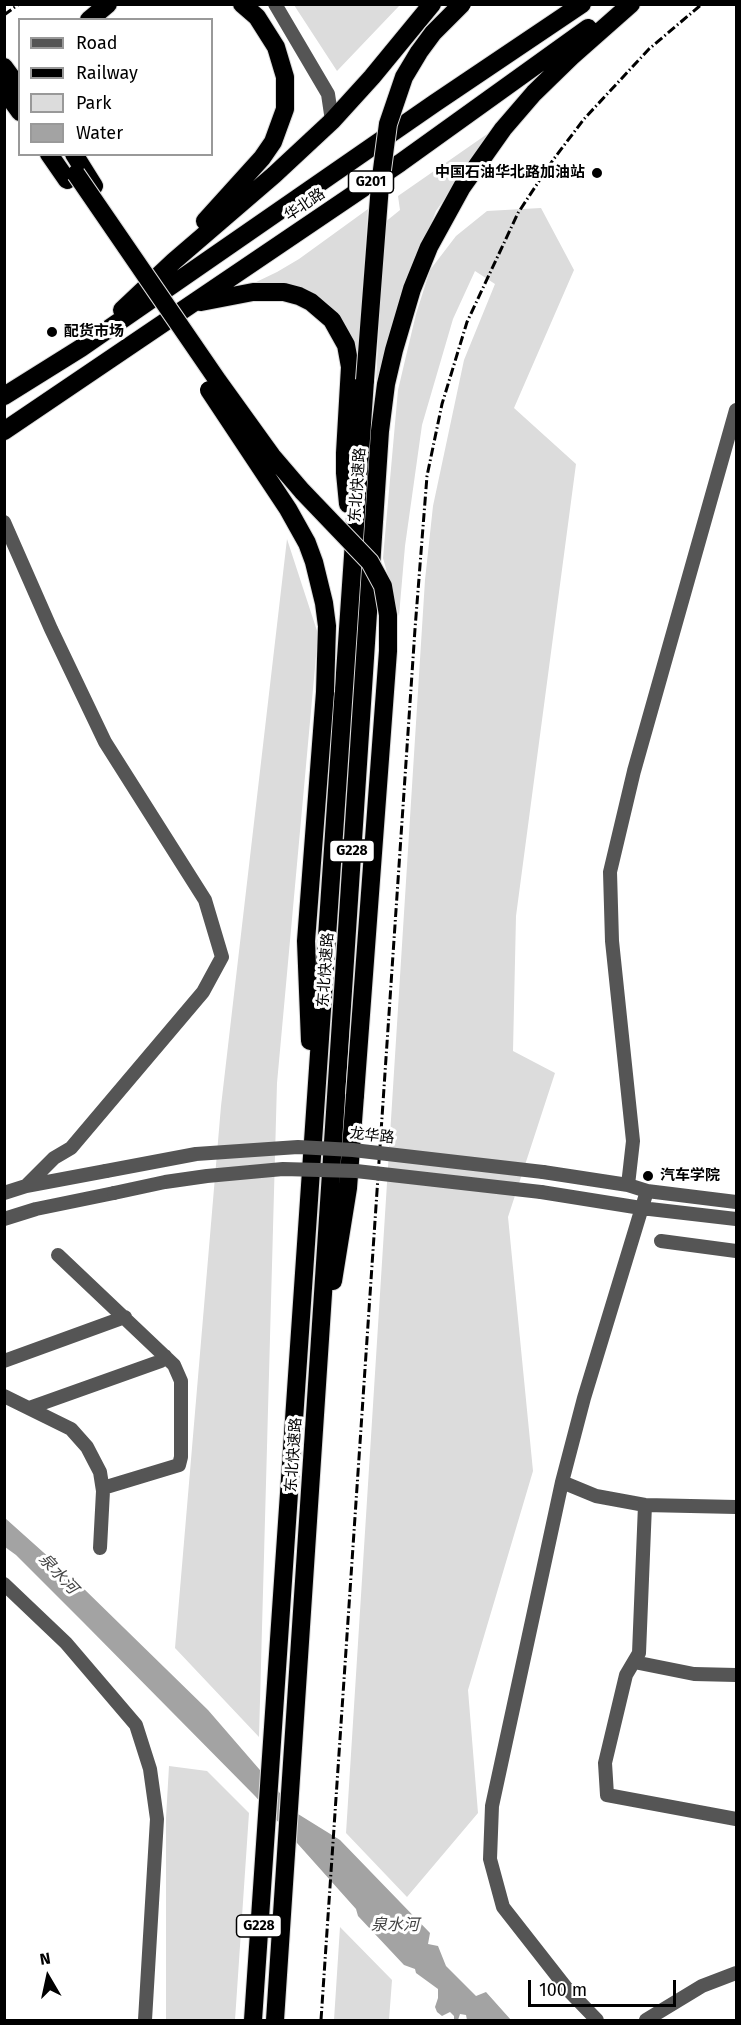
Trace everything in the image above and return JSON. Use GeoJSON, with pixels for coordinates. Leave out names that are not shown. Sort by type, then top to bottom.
{"type":"FeatureCollection","features":[{"type":"Feature","properties":{"kind":"highway"},"geometry":{"type":"LineString","coordinates":[[91,18],[108,4]]}},
{"type":"Feature","properties":{"kind":"highway"},"geometry":{"type":"LineString","coordinates":[[174,261],[195,231],[262,158],[273,142],[285,109],[287,92],[285,77],[276,47],[256,17],[242,4]]}},
{"type":"Feature","properties":{"kind":"highway"},"geometry":{"type":"LineString","coordinates":[[81,348],[174,261],[332,121],[372,77],[432,4]]}},
{"type":"Feature","properties":{"kind":"highway","name":"东北快速路"},"geometry":{"type":"LineString","coordinates":[[253,2020],[380,185],[388,124],[404,77],[438,27],[462,4]]}},
{"type":"Feature","properties":{"kind":"highway","name":"华北路"},"geometry":{"type":"LineString","coordinates":[[4,396],[81,348],[582,4]]}},
{"type":"Feature","properties":{"kind":"highway","name":"华北路"},"geometry":{"type":"LineString","coordinates":[[4,431],[400,163],[624,4]]}},
{"type":"Feature","properties":{"kind":"highway","name":"东北快速路"},"geometry":{"type":"LineString","coordinates":[[275,2020],[380,431],[386,384],[412,289],[429,247],[477,164],[534,93],[631,4]]}},
{"type":"Feature","properties":{"kind":"highway"},"geometry":{"type":"LineString","coordinates":[[4,67],[18,86]]}},
{"type":"Feature","properties":{"kind":"highway"},"geometry":{"type":"LineString","coordinates":[[4,90],[18,109]]}},
{"type":"Feature","properties":{"kind":"highway"},"geometry":{"type":"LineString","coordinates":[[52,156],[75,169],[298,525],[314,562],[324,603],[328,648],[306,940],[315,1105]]}},
{"type":"Feature","properties":{"kind":"highway"},"geometry":{"type":"LineString","coordinates":[[65,156],[272,456],[370,562],[378,575],[387,599],[388,651],[344,1221],[319,1344]]}},
{"type":"Feature","properties":{"kind":"highway"},"geometry":{"type":"LineString","coordinates":[[178,312],[203,301],[269,291],[299,296],[317,306],[333,320],[346,345],[350,367],[345,473],[354,543]]}},
{"type":"Feature","properties":{"kind":"street"},"geometry":{"type":"LineString","coordinates":[[275,4],[328,94],[332,121]]}},
{"type":"Feature","properties":{"kind":"street"},"geometry":{"type":"LineString","coordinates":[[628,1185],[633,1141],[612,940],[610,872],[634,771],[736,410]]}},
{"type":"Feature","properties":{"kind":"street"},"geometry":{"type":"LineString","coordinates":[[4,522],[51,629],[105,742],[205,900],[222,957],[203,992],[86,1131],[71,1148],[54,1158],[26,1186]]}},
{"type":"Feature","properties":{"kind":"street","name":"龙华路"},"geometry":{"type":"LineString","coordinates":[[4,1193],[26,1186],[196,1154],[298,1147],[353,1150],[543,1172],[628,1185],[647,1191],[736,1202]]}},
{"type":"Feature","properties":{"kind":"street"},"geometry":{"type":"LineString","coordinates":[[4,1219],[36,1209],[165,1182],[283,1169],[356,1171],[541,1192],[641,1208],[736,1219]]}},
{"type":"Feature","properties":{"kind":"street"},"geometry":{"type":"LineString","coordinates":[[597,2020],[568,1990],[503,1907],[490,1859],[492,1806],[562,1482],[584,1398],[647,1191]]}},
{"type":"Feature","properties":{"kind":"street"},"geometry":{"type":"LineString","coordinates":[[661,1241],[736,1251]]}},
{"type":"Feature","properties":{"kind":"street"},"geometry":{"type":"LineString","coordinates":[[58,1255],[174,1365],[181,1381],[181,1457],[178,1465],[103,1488]]}},
{"type":"Feature","properties":{"kind":"street"},"geometry":{"type":"LineString","coordinates":[[4,1361],[125,1317]]}},
{"type":"Feature","properties":{"kind":"street"},"geometry":{"type":"LineString","coordinates":[[29,1408],[161,1361],[165,1356]]}},
{"type":"Feature","properties":{"kind":"street"},"geometry":{"type":"LineString","coordinates":[[4,1396],[71,1429],[87,1447],[100,1472],[103,1488],[100,1548]]}},
{"type":"Feature","properties":{"kind":"street"},"geometry":{"type":"LineString","coordinates":[[562,1482],[596,1496],[645,1505],[736,1507]]}},
{"type":"Feature","properties":{"kind":"street"},"geometry":{"type":"LineString","coordinates":[[645,1505],[639,1653],[626,1676],[605,1763],[607,1795],[736,1819]]}},
{"type":"Feature","properties":{"kind":"street"},"geometry":{"type":"LineString","coordinates":[[4,1584],[66,1643],[136,1725],[150,1769],[157,1819],[145,2020]]}},
{"type":"Feature","properties":{"kind":"street"},"geometry":{"type":"LineString","coordinates":[[634,1662],[694,1674],[736,1675]]}},
{"type":"Feature","properties":{"kind":"street"},"geometry":{"type":"LineString","coordinates":[[646,2020],[702,1986],[736,1973]]}},
{"type":"Feature","properties":{"kind":"green space"},"geometry":{"type":"Polygon","coordinates":[[[294,5],[400,5],[337,71],[294,5]]]}},
{"type":"Feature","properties":{"kind":"green space"},"geometry":{"type":"Polygon","coordinates":[[[493,130],[436,211],[397,312],[376,382],[384,223],[400,210],[398,196],[493,130]]]}},
{"type":"Feature","properties":{"kind":"green space"},"geometry":{"type":"Polygon","coordinates":[[[541,208],[574,270],[514,408],[576,464],[516,916],[513,1051],[555,1073],[508,1217],[533,1471],[468,1690],[478,1813],[407,1897],[346,1833],[425,580],[433,506],[464,360],[495,284],[475,271],[453,319],[422,425],[405,546],[399,616],[383,558],[398,390],[416,314],[430,270],[456,236],[487,211],[541,208]]]}},
{"type":"Feature","properties":{"kind":"green space"},"geometry":{"type":"Polygon","coordinates":[[[368,209],[357,364],[336,313],[252,284],[299,259],[368,209]]]}},
{"type":"Feature","properties":{"kind":"green space"},"geometry":{"type":"Polygon","coordinates":[[[287,539],[318,634],[277,1083],[259,1737],[175,1648],[221,1106],[287,539]]]}},
{"type":"Feature","properties":{"kind":"green space"},"geometry":{"type":"Polygon","coordinates":[[[169,1766],[207,1771],[249,1813],[235,2020],[166,2020],[166,1818],[169,1766]]]}},
{"type":"Feature","properties":{"kind":"green space"},"geometry":{"type":"Polygon","coordinates":[[[340,1927],[392,1980],[389,2020],[334,2020],[340,1927]]]}},
{"type":"Feature","properties":{"kind":"water","name":"泉水河"},"geometry":{"type":"Polygon","coordinates":[[[5,1518],[81,1586],[208,1710],[298,1814],[340,1840],[430,1933],[428,1944],[438,1946],[446,1966],[476,1996],[486,1992],[511,2020],[467,2020],[466,2015],[460,2014],[458,2020],[454,2020],[450,2012],[442,2016],[437,2012],[435,2007],[438,1989],[416,1973],[415,1969],[404,1965],[358,1916],[356,1909],[255,1796],[16,1555],[5,1547],[5,1518]]]}},
{"type":"Feature","properties":{"kind":"railway"},"geometry":{"type":"LineString","coordinates":[[4,15],[19,4]]}},
{"type":"Feature","properties":{"kind":"railway"},"geometry":{"type":"LineString","coordinates":[[321,2020],[427,476],[442,404],[467,322],[518,213],[553,160],[584,119],[649,49],[702,4]]}},
{"type":"Feature","properties":{"kind":"place","name":"中国石油华北路加油站"},"geometry":{"type":"Point","coordinates":[597,173]}},
{"type":"Feature","properties":{"kind":"place","name":"配货市场"},"geometry":{"type":"Point","coordinates":[52,332]}},
{"type":"Feature","properties":{"kind":"place","name":"汽车学院"},"geometry":{"type":"Point","coordinates":[648,1176]}}]}
